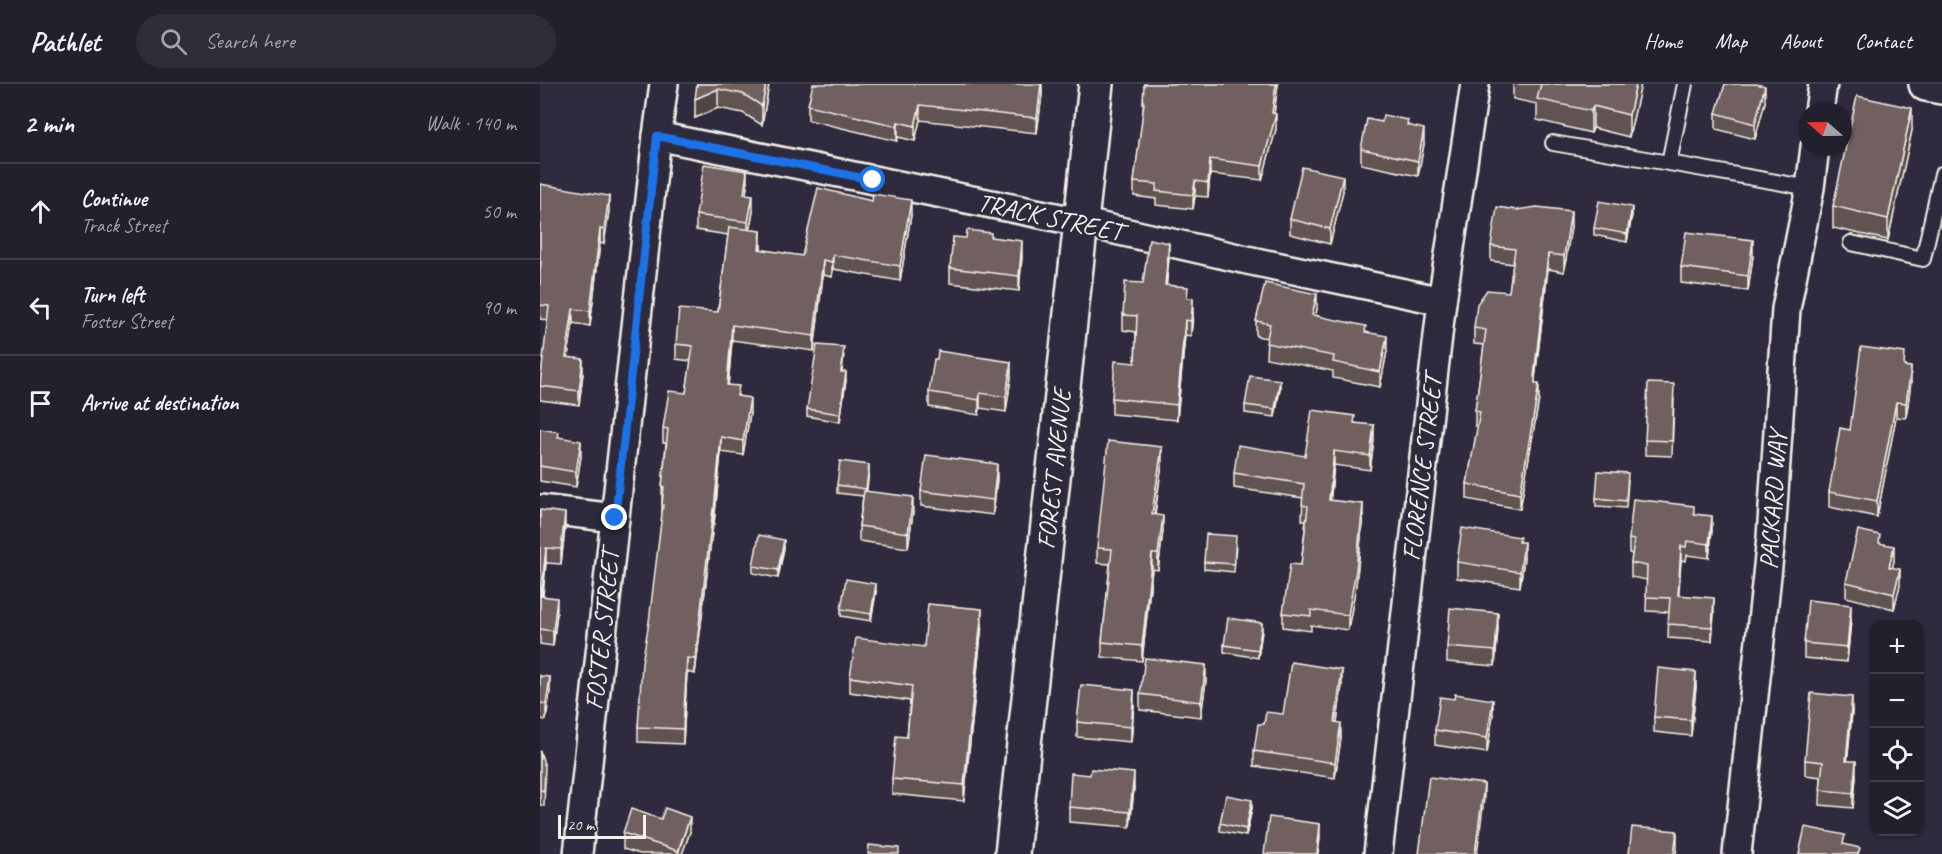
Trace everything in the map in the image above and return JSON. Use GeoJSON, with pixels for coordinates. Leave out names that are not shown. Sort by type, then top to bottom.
{"type":"FeatureCollection","features":[{"type":"Feature","properties":{"kind":"street","name":"FOSTER STREET"},"geometry":{"type":"LineString","coordinates":[[578,854],[664,84]]}},
{"type":"Feature","properties":{"kind":"street","name":"FOREST AVENUE"},"geometry":{"type":"LineString","coordinates":[[1012,854],[1096,84]]}},
{"type":"Feature","properties":{"kind":"street","name":"FLORENCE STREET"},"geometry":{"type":"LineString","coordinates":[[1378,854],[1442,301],[1475,84]]}},
{"type":"Feature","properties":{"kind":"street"},"geometry":{"type":"LineString","coordinates":[[1820,102],[1823,84]]}},
{"type":"Feature","properties":{"kind":"street"},"geometry":{"type":"LineString","coordinates":[[1926,84],[1942,87]]}},
{"type":"Feature","properties":{"kind":"street","name":"TRACK STREET"},"geometry":{"type":"LineString","coordinates":[[657,136],[1080,222],[1442,301]]}},
{"type":"Feature","properties":{"kind":"street","name":"PACKARD WAY"},"geometry":{"type":"LineString","coordinates":[[1737,854],[1771,538],[1786,309],[1810,188],[1814,156]]}},
{"type":"Feature","properties":{"kind":"street"},"geometry":{"type":"LineString","coordinates":[[540,509],[615,518]]}},
{"type":"Feature","properties":{"kind":"lane"},"geometry":{"type":"LineString","coordinates":[[1669,163],[1685,84]]}},
{"type":"Feature","properties":{"kind":"lane"},"geometry":{"type":"LineString","coordinates":[[1553,143],[1810,188]]}},
{"type":"Feature","properties":{"kind":"lane"},"geometry":{"type":"LineString","coordinates":[[1851,243],[1923,259],[1942,174]]}},
{"type":"Feature","properties":{"kind":"building"},"geometry":{"type":"Polygon","coordinates":[[[697,84],[766,84],[762,106],[743,94],[718,89],[695,99],[697,84]]]}},
{"type":"Feature","properties":{"kind":"building"},"geometry":{"type":"Polygon","coordinates":[[[813,84],[1041,84],[1037,118],[920,105],[915,126],[898,122],[897,126],[808,105],[813,84]]]}},
{"type":"Feature","properties":{"kind":"building"},"geometry":{"type":"Polygon","coordinates":[[[1144,84],[1276,84],[1272,113],[1276,114],[1262,166],[1210,159],[1208,183],[1195,181],[1193,195],[1156,191],[1157,184],[1134,182],[1144,103],[1144,84]]]}},
{"type":"Feature","properties":{"kind":"building"},"geometry":{"type":"Polygon","coordinates":[[[1541,84],[1636,84],[1629,115],[1593,106],[1591,111],[1537,99],[1541,84]]]}},
{"type":"Feature","properties":{"kind":"building"},"geometry":{"type":"Polygon","coordinates":[[[1725,84],[1765,86],[1755,124],[1716,113],[1725,84]]]}},
{"type":"Feature","properties":{"kind":"building"},"geometry":{"type":"Polygon","coordinates":[[[1857,96],[1912,108],[1888,219],[1833,206],[1844,156],[1852,156],[1852,119],[1857,96]]]}},
{"type":"Feature","properties":{"kind":"building"},"geometry":{"type":"Polygon","coordinates":[[[1383,115],[1408,120],[1407,125],[1424,129],[1418,161],[1361,149],[1367,119],[1382,122],[1383,115]]]}},
{"type":"Feature","properties":{"kind":"building"},"geometry":{"type":"Polygon","coordinates":[[[704,164],[747,171],[744,194],[753,195],[748,222],[696,215],[704,164]]]}},
{"type":"Feature","properties":{"kind":"building"},"geometry":{"type":"Polygon","coordinates":[[[1302,167],[1343,176],[1330,229],[1290,219],[1302,167]]]}},
{"type":"Feature","properties":{"kind":"building"},"geometry":{"type":"Polygon","coordinates":[[[540,184],[609,196],[604,230],[600,229],[590,311],[573,309],[566,357],[583,359],[579,391],[540,386],[549,306],[540,305],[540,184]]]}},
{"type":"Feature","properties":{"kind":"building"},"geometry":{"type":"Polygon","coordinates":[[[818,188],[872,201],[873,194],[911,200],[900,266],[833,255],[832,262],[823,260],[814,336],[732,325],[727,385],[739,386],[737,396],[750,398],[743,441],[721,437],[695,659],[687,658],[683,729],[638,727],[642,663],[663,505],[664,487],[662,487],[668,429],[663,428],[669,391],[686,393],[693,346],[676,344],[679,309],[718,312],[729,227],[761,231],[759,249],[802,256],[818,188]]]}},
{"type":"Feature","properties":{"kind":"building"},"geometry":{"type":"Polygon","coordinates":[[[1599,201],[1632,207],[1627,234],[1594,228],[1599,201]]]}},
{"type":"Feature","properties":{"kind":"building"},"geometry":{"type":"Polygon","coordinates":[[[1497,207],[1517,210],[1537,207],[1571,211],[1564,256],[1548,254],[1534,377],[1535,384],[1539,384],[1520,494],[1467,484],[1480,412],[1475,411],[1486,330],[1474,328],[1477,304],[1487,290],[1509,292],[1515,249],[1491,246],[1497,207]]]}},
{"type":"Feature","properties":{"kind":"building"},"geometry":{"type":"Polygon","coordinates":[[[967,230],[991,233],[991,237],[1022,241],[1019,276],[950,268],[953,237],[966,238],[967,230]]]}},
{"type":"Feature","properties":{"kind":"building"},"geometry":{"type":"Polygon","coordinates":[[[1686,232],[1753,240],[1748,276],[1681,267],[1686,232]]]}},
{"type":"Feature","properties":{"kind":"building"},"geometry":{"type":"Polygon","coordinates":[[[1149,239],[1169,243],[1165,285],[1188,287],[1187,298],[1193,298],[1191,321],[1185,320],[1177,405],[1112,398],[1115,361],[1135,363],[1137,316],[1123,315],[1125,282],[1143,283],[1149,239]]]}},
{"type":"Feature","properties":{"kind":"building"},"geometry":{"type":"Polygon","coordinates":[[[1265,283],[1317,294],[1312,315],[1366,326],[1365,332],[1387,336],[1380,372],[1333,362],[1334,356],[1266,343],[1270,324],[1256,321],[1265,283]]]}},
{"type":"Feature","properties":{"kind":"building"},"geometry":{"type":"Polygon","coordinates":[[[817,345],[844,347],[841,372],[846,372],[840,414],[807,409],[817,345]]]}},
{"type":"Feature","properties":{"kind":"building"},"geometry":{"type":"Polygon","coordinates":[[[1861,347],[1905,353],[1904,366],[1911,367],[1906,403],[1896,402],[1877,501],[1829,492],[1840,428],[1850,430],[1861,347]]]}},
{"type":"Feature","properties":{"kind":"building"},"geometry":{"type":"Polygon","coordinates":[[[938,351],[1011,362],[1006,397],[980,393],[979,400],[929,392],[934,359],[937,359],[938,351]]]}},
{"type":"Feature","properties":{"kind":"building"},"geometry":{"type":"Polygon","coordinates":[[[1250,376],[1280,380],[1275,409],[1245,405],[1250,376]]]}},
{"type":"Feature","properties":{"kind":"building"},"geometry":{"type":"Polygon","coordinates":[[[1648,383],[1674,384],[1672,441],[1645,440],[1648,383]]]}},
{"type":"Feature","properties":{"kind":"building"},"geometry":{"type":"Polygon","coordinates":[[[1312,410],[1355,416],[1354,423],[1374,425],[1370,456],[1334,451],[1329,500],[1363,504],[1356,570],[1348,615],[1311,610],[1311,616],[1283,613],[1290,564],[1301,565],[1308,506],[1302,505],[1304,484],[1234,473],[1238,445],[1305,456],[1312,410]]]}},
{"type":"Feature","properties":{"kind":"building"},"geometry":{"type":"Polygon","coordinates":[[[540,429],[559,432],[558,437],[581,441],[576,472],[540,466],[540,429]]]}},
{"type":"Feature","properties":{"kind":"building"},"geometry":{"type":"Polygon","coordinates":[[[1108,441],[1162,447],[1152,514],[1163,516],[1158,554],[1152,554],[1142,646],[1102,642],[1112,549],[1097,548],[1108,441]]]}},
{"type":"Feature","properties":{"kind":"building"},"geometry":{"type":"Polygon","coordinates":[[[926,455],[997,464],[993,500],[921,491],[926,455]]]}},
{"type":"Feature","properties":{"kind":"building"},"geometry":{"type":"Polygon","coordinates":[[[840,461],[869,465],[866,489],[837,485],[840,461]]]}},
{"type":"Feature","properties":{"kind":"building"},"geometry":{"type":"Polygon","coordinates":[[[1598,471],[1628,473],[1626,501],[1596,498],[1598,471]]]}},
{"type":"Feature","properties":{"kind":"building"},"geometry":{"type":"Polygon","coordinates":[[[864,491],[913,497],[908,533],[859,526],[864,491]]]}},
{"type":"Feature","properties":{"kind":"building"},"geometry":{"type":"Polygon","coordinates":[[[1633,499],[1694,506],[1694,514],[1712,516],[1709,544],[1687,541],[1686,547],[1681,546],[1678,595],[1714,598],[1712,627],[1668,624],[1670,598],[1646,597],[1647,566],[1631,563],[1634,540],[1629,539],[1633,499]]]}},
{"type":"Feature","properties":{"kind":"building"},"geometry":{"type":"Polygon","coordinates":[[[540,510],[565,513],[561,549],[546,548],[541,596],[557,598],[553,631],[540,629],[540,510]]]}},
{"type":"Feature","properties":{"kind":"building"},"geometry":{"type":"Polygon","coordinates":[[[1462,528],[1520,537],[1519,542],[1524,542],[1520,572],[1457,562],[1462,528]]]}},
{"type":"Feature","properties":{"kind":"building"},"geometry":{"type":"Polygon","coordinates":[[[1858,530],[1880,535],[1879,543],[1894,546],[1889,567],[1900,569],[1894,594],[1846,582],[1858,530]]]}},
{"type":"Feature","properties":{"kind":"building"},"geometry":{"type":"Polygon","coordinates":[[[1206,534],[1236,536],[1234,564],[1204,562],[1206,534]]]}},
{"type":"Feature","properties":{"kind":"building"},"geometry":{"type":"Polygon","coordinates":[[[759,535],[784,540],[778,570],[753,566],[759,535]]]}},
{"type":"Feature","properties":{"kind":"building"},"geometry":{"type":"Polygon","coordinates":[[[846,579],[876,584],[871,614],[841,609],[846,579]]]}},
{"type":"Feature","properties":{"kind":"building"},"geometry":{"type":"Polygon","coordinates":[[[1808,600],[1851,605],[1847,647],[1804,643],[1808,600]]]}},
{"type":"Feature","properties":{"kind":"building"},"geometry":{"type":"Polygon","coordinates":[[[928,604],[982,609],[964,785],[892,779],[896,736],[907,737],[912,686],[850,677],[856,638],[924,647],[928,604]]]}},
{"type":"Feature","properties":{"kind":"building"},"geometry":{"type":"Polygon","coordinates":[[[1450,608],[1498,613],[1495,651],[1447,647],[1450,608]]]}},
{"type":"Feature","properties":{"kind":"building"},"geometry":{"type":"Polygon","coordinates":[[[1228,618],[1262,623],[1258,650],[1224,645],[1228,618]]]}},
{"type":"Feature","properties":{"kind":"building"},"geometry":{"type":"Polygon","coordinates":[[[1145,658],[1206,665],[1201,702],[1140,694],[1145,658]]]}},
{"type":"Feature","properties":{"kind":"building"},"geometry":{"type":"Polygon","coordinates":[[[1291,662],[1342,670],[1335,722],[1341,723],[1335,763],[1254,751],[1258,724],[1264,724],[1266,712],[1283,714],[1291,662]]]}},
{"type":"Feature","properties":{"kind":"building"},"geometry":{"type":"Polygon","coordinates":[[[1658,668],[1696,672],[1691,720],[1654,717],[1658,668]]]}},
{"type":"Feature","properties":{"kind":"building"},"geometry":{"type":"Polygon","coordinates":[[[540,676],[550,677],[546,704],[540,703],[540,676]]]}},
{"type":"Feature","properties":{"kind":"building"},"geometry":{"type":"Polygon","coordinates":[[[1081,685],[1134,690],[1131,727],[1077,722],[1081,685]]]}},
{"type":"Feature","properties":{"kind":"building"},"geometry":{"type":"Polygon","coordinates":[[[1811,693],[1852,697],[1846,761],[1856,761],[1853,793],[1820,790],[1823,762],[1805,760],[1811,693]]]}},
{"type":"Feature","properties":{"kind":"building"},"geometry":{"type":"Polygon","coordinates":[[[1455,694],[1493,700],[1487,738],[1435,730],[1440,697],[1454,699],[1455,694]]]}},
{"type":"Feature","properties":{"kind":"building"},"geometry":{"type":"Polygon","coordinates":[[[540,751],[545,767],[544,791],[540,790],[540,751]]]}},
{"type":"Feature","properties":{"kind":"building"},"geometry":{"type":"Polygon","coordinates":[[[1091,769],[1134,773],[1130,812],[1069,807],[1071,773],[1090,775],[1091,769]]]}},
{"type":"Feature","properties":{"kind":"building"},"geometry":{"type":"Polygon","coordinates":[[[1429,777],[1484,784],[1475,854],[1419,854],[1429,777]]]}},
{"type":"Feature","properties":{"kind":"building"},"geometry":{"type":"Polygon","coordinates":[[[1226,795],[1252,800],[1246,829],[1220,823],[1226,795]]]}},
{"type":"Feature","properties":{"kind":"building"},"geometry":{"type":"Polygon","coordinates":[[[665,808],[690,817],[678,851],[623,833],[631,809],[661,819],[665,808]]]}},
{"type":"Feature","properties":{"kind":"building"},"geometry":{"type":"Polygon","coordinates":[[[1269,817],[1320,824],[1317,854],[1264,854],[1269,817]]]}},
{"type":"Feature","properties":{"kind":"building"},"geometry":{"type":"Polygon","coordinates":[[[1632,827],[1677,831],[1674,854],[1629,854],[1632,827]]]}},
{"type":"Feature","properties":{"kind":"building"},"geometry":{"type":"Polygon","coordinates":[[[1805,827],[1845,835],[1843,844],[1860,848],[1858,854],[1799,854],[1805,827]]]}},
{"type":"Feature","properties":{"kind":"building"},"geometry":{"type":"Polygon","coordinates":[[[869,845],[899,848],[899,854],[868,854],[869,845]]]}},
{"type":"Feature","properties":{"kind":"route"},"geometry":{"type":"LineString","coordinates":[[615,518],[657,136],[873,180]]}}]}
